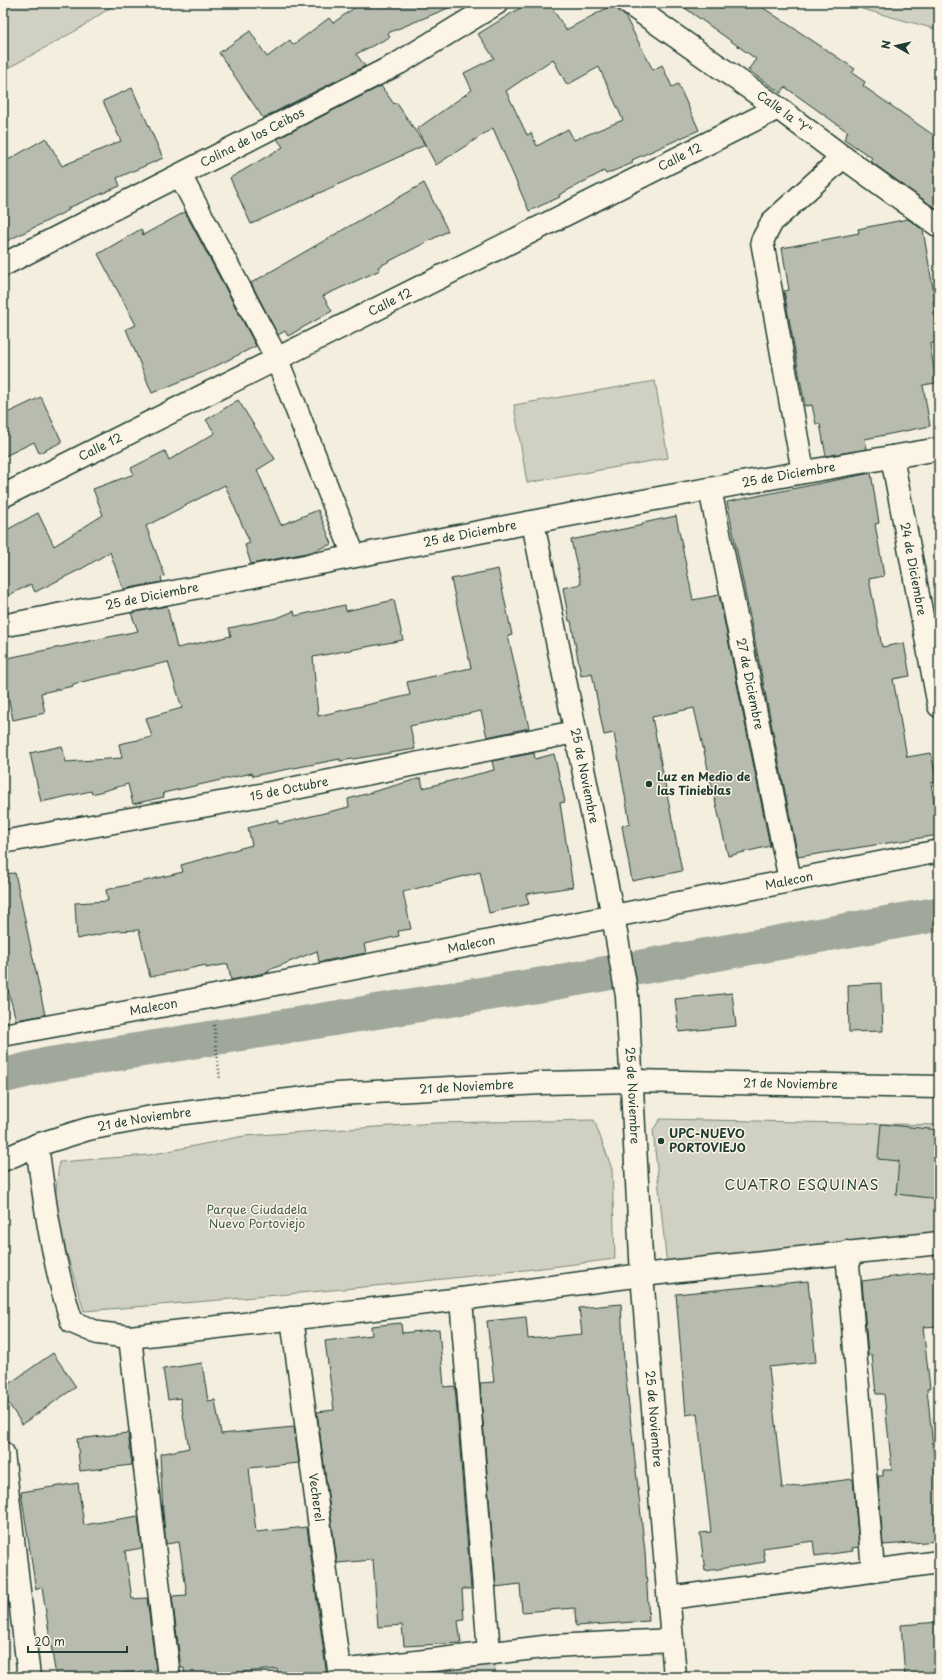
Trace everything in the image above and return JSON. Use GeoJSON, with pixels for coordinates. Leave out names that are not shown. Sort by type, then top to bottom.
{"type":"FeatureCollection","features":[{"type":"Feature","properties":{"kind":"street","name":"Colina de los Ceibos"},"geometry":{"type":"LineString","coordinates":[[3,265],[399,63],[497,3]]}},
{"type":"Feature","properties":{"kind":"street","name":"Calle la \"Y\""},"geometry":{"type":"LineString","coordinates":[[628,3],[778,108],[939,226]]}},
{"type":"Feature","properties":{"kind":"street","name":"Calle 12"},"geometry":{"type":"LineString","coordinates":[[3,496],[778,108]]}},
{"type":"Feature","properties":{"kind":"street"},"geometry":{"type":"LineString","coordinates":[[803,472],[762,241],[772,222],[843,157]]}},
{"type":"Feature","properties":{"kind":"street"},"geometry":{"type":"LineString","coordinates":[[180,175],[276,358],[354,556]]}},
{"type":"Feature","properties":{"kind":"street","name":"25 de Diciembre"},"geometry":{"type":"LineString","coordinates":[[3,626],[354,556],[710,489],[939,449]]}},
{"type":"Feature","properties":{"kind":"street","name":"24 de Diciembre"},"geometry":{"type":"LineString","coordinates":[[892,457],[939,706]]}},
{"type":"Feature","properties":{"kind":"street","name":"27 de Diciembre"},"geometry":{"type":"LineString","coordinates":[[710,489],[790,880]]}},
{"type":"Feature","properties":{"kind":"street","name":"25 de Noviembre"},"geometry":{"type":"LineString","coordinates":[[533,523],[628,996],[642,1275],[675,1677]]}},
{"type":"Feature","properties":{"kind":"street","name":"15 de Octubre"},"geometry":{"type":"LineString","coordinates":[[3,842],[225,802],[575,732]]}},
{"type":"Feature","properties":{"kind":"street","name":"Malecon"},"geometry":{"type":"LineString","coordinates":[[3,1035],[215,996],[939,851]]}},
{"type":"Feature","properties":{"kind":"street","name":"21 de Noviembre"},"geometry":{"type":"LineString","coordinates":[[3,1160],[37,1145],[88,1129],[152,1117],[337,1094],[542,1083],[632,1081],[939,1087]]}},
{"type":"Feature","properties":{"kind":"street"},"geometry":{"type":"LineString","coordinates":[[37,1145],[49,1226],[62,1292],[72,1322],[98,1334],[130,1338],[461,1299],[642,1275],[939,1243]]}},
{"type":"Feature","properties":{"kind":"street"},"geometry":{"type":"LineString","coordinates":[[847,1252],[873,1571]]}},
{"type":"Feature","properties":{"kind":"street"},"geometry":{"type":"LineString","coordinates":[[461,1299],[489,1652]]}},
{"type":"Feature","properties":{"kind":"street","name":"Vecherel"},"geometry":{"type":"LineString","coordinates":[[292,1318],[340,1674]]}},
{"type":"Feature","properties":{"kind":"street"},"geometry":{"type":"LineString","coordinates":[[130,1338],[169,1677]]}},
{"type":"Feature","properties":{"kind":"street"},"geometry":{"type":"LineString","coordinates":[[3,1453],[30,1677]]}},
{"type":"Feature","properties":{"kind":"street"},"geometry":{"type":"LineString","coordinates":[[669,1598],[939,1562]]}},
{"type":"Feature","properties":{"kind":"street"},"geometry":{"type":"LineString","coordinates":[[340,1674],[489,1652],[552,1646],[672,1640]]}},
{"type":"Feature","properties":{"kind":"path"},"geometry":{"type":"LineString","coordinates":[[214,1027],[219,1072]]}},
{"type":"Feature","properties":{"kind":"green space"},"geometry":{"type":"Polygon","coordinates":[[[3,3],[117,3],[77,30],[3,71],[3,3]]]}},
{"type":"Feature","properties":{"kind":"green space"},"geometry":{"type":"Polygon","coordinates":[[[849,3],[939,3],[939,30],[855,7],[849,3]]]}},
{"type":"Feature","properties":{"kind":"green space"},"geometry":{"type":"Polygon","coordinates":[[[655,381],[668,458],[527,483],[514,405],[655,381]]]}},
{"type":"Feature","properties":{"kind":"green space"},"geometry":{"type":"Polygon","coordinates":[[[660,1119],[939,1125],[939,1236],[668,1276],[653,1130],[660,1119]]]}},
{"type":"Feature","properties":{"kind":"green space","name":"Parque Ciudadela Nuevo Portoviejo"},"geometry":{"type":"Polygon","coordinates":[[[594,1120],[612,1169],[615,1259],[482,1275],[350,1288],[84,1311],[54,1210],[59,1162],[149,1155],[244,1136],[435,1123],[594,1120]]]}},
{"type":"Feature","properties":{"kind":"green space"},"geometry":{"type":"Polygon","coordinates":[[[492,1655],[496,1677],[383,1677],[492,1655]]]}},
{"type":"Feature","properties":{"kind":"building"},"geometry":{"type":"Polygon","coordinates":[[[361,3],[458,4],[388,33],[390,37],[356,54],[365,66],[263,118],[219,53],[250,31],[267,57],[290,40],[293,45],[329,18],[333,23],[361,3]]]}},
{"type":"Feature","properties":{"kind":"building"},"geometry":{"type":"Polygon","coordinates":[[[528,3],[549,3],[566,30],[616,3],[617,9],[625,16],[653,70],[662,65],[672,87],[678,84],[699,130],[632,160],[633,163],[606,174],[604,171],[559,195],[560,197],[529,211],[493,128],[436,165],[417,129],[472,90],[464,73],[494,58],[478,34],[528,3]],[[553,59],[506,91],[527,135],[531,133],[537,146],[568,129],[574,140],[623,120],[599,67],[567,85],[553,59]]]}},
{"type":"Feature","properties":{"kind":"building"},"geometry":{"type":"Polygon","coordinates":[[[678,3],[756,3],[855,69],[852,73],[865,82],[863,86],[939,139],[939,211],[870,161],[872,158],[844,139],[848,132],[785,87],[781,93],[748,70],[756,59],[678,3]]]}},
{"type":"Feature","properties":{"kind":"building"},"geometry":{"type":"Polygon","coordinates":[[[381,86],[394,104],[396,102],[425,145],[251,224],[230,178],[283,147],[277,139],[381,86]]]}},
{"type":"Feature","properties":{"kind":"building"},"geometry":{"type":"Polygon","coordinates":[[[132,88],[163,158],[117,178],[120,186],[68,208],[69,210],[3,243],[3,163],[46,138],[62,166],[121,141],[103,101],[132,88]]]}},
{"type":"Feature","properties":{"kind":"building"},"geometry":{"type":"Polygon","coordinates":[[[424,183],[448,231],[378,267],[380,270],[323,296],[332,311],[288,336],[285,331],[278,335],[251,283],[424,183]]]}},
{"type":"Feature","properties":{"kind":"building"},"geometry":{"type":"Polygon","coordinates":[[[185,212],[256,346],[206,371],[152,393],[126,329],[136,325],[98,254],[141,229],[143,235],[185,212]]]}},
{"type":"Feature","properties":{"kind":"building"},"geometry":{"type":"Polygon","coordinates":[[[908,219],[923,230],[935,300],[933,301],[939,342],[930,344],[936,383],[923,385],[930,426],[865,439],[867,449],[826,456],[820,424],[816,424],[812,405],[805,406],[784,291],[789,290],[782,248],[859,233],[858,229],[908,219]]]}},
{"type":"Feature","properties":{"kind":"building"},"geometry":{"type":"Polygon","coordinates":[[[41,397],[62,442],[39,453],[34,442],[3,457],[3,415],[41,397]]]}},
{"type":"Feature","properties":{"kind":"building"},"geometry":{"type":"Polygon","coordinates":[[[238,400],[275,459],[257,470],[281,525],[318,510],[332,544],[311,552],[251,564],[245,545],[250,543],[225,485],[146,526],[165,576],[161,577],[162,582],[123,589],[110,552],[83,568],[35,592],[31,584],[3,598],[3,532],[38,513],[54,546],[103,515],[93,489],[134,474],[131,468],[165,451],[169,460],[215,433],[206,420],[238,400]]]}},
{"type":"Feature","properties":{"kind":"building"},"geometry":{"type":"Polygon","coordinates":[[[871,473],[879,523],[875,524],[884,576],[869,579],[882,647],[904,643],[910,676],[893,679],[907,757],[931,753],[937,782],[931,783],[939,835],[798,857],[727,502],[871,473]]]}},
{"type":"Feature","properties":{"kind":"building"},"geometry":{"type":"Polygon","coordinates":[[[676,516],[693,600],[719,595],[770,846],[728,856],[694,708],[652,717],[682,871],[632,881],[622,826],[630,824],[614,733],[604,735],[592,673],[581,676],[571,621],[569,621],[563,588],[581,584],[571,540],[643,525],[643,523],[676,516]]]}},
{"type":"Feature","properties":{"kind":"building"},"geometry":{"type":"Polygon","coordinates":[[[498,569],[512,635],[508,636],[529,728],[487,737],[481,711],[410,726],[415,749],[340,761],[340,759],[253,776],[252,773],[163,793],[164,797],[133,804],[128,784],[92,794],[91,791],[41,802],[30,753],[62,746],[66,762],[122,758],[119,744],[152,737],[146,718],[182,708],[168,662],[41,693],[45,713],[13,720],[3,672],[3,659],[138,631],[131,613],[167,606],[177,648],[231,636],[229,628],[277,618],[294,611],[295,616],[345,605],[346,611],[394,600],[403,640],[313,657],[318,716],[410,695],[407,682],[471,668],[451,579],[498,569]]]}},
{"type":"Feature","properties":{"kind":"building"},"geometry":{"type":"Polygon","coordinates":[[[534,753],[535,759],[554,754],[565,802],[560,803],[573,887],[526,894],[529,904],[489,913],[480,872],[403,892],[411,929],[398,931],[399,936],[364,944],[366,953],[319,962],[317,951],[269,970],[269,972],[231,980],[228,964],[206,968],[206,965],[150,977],[139,930],[116,931],[77,939],[75,903],[108,901],[106,890],[183,872],[181,865],[252,845],[248,828],[277,820],[279,824],[349,807],[348,799],[421,778],[423,788],[494,770],[492,761],[534,753]]]}},
{"type":"Feature","properties":{"kind":"building"},"geometry":{"type":"Polygon","coordinates":[[[15,873],[45,1015],[16,1020],[3,971],[3,874],[15,873]]]}},
{"type":"Feature","properties":{"kind":"building"},"geometry":{"type":"Polygon","coordinates":[[[881,983],[883,1031],[849,1032],[848,985],[881,983]]]}},
{"type":"Feature","properties":{"kind":"building"},"geometry":{"type":"Polygon","coordinates":[[[732,993],[736,1026],[679,1032],[675,999],[732,993]]]}},
{"type":"Feature","properties":{"kind":"building"},"geometry":{"type":"Polygon","coordinates":[[[881,1124],[939,1130],[939,1199],[896,1194],[899,1161],[878,1159],[881,1124]]]}},
{"type":"Feature","properties":{"kind":"building"},"geometry":{"type":"Polygon","coordinates":[[[939,1271],[939,1326],[923,1327],[930,1388],[927,1389],[935,1466],[939,1465],[939,1541],[883,1545],[878,1476],[883,1476],[883,1470],[892,1470],[884,1394],[876,1394],[872,1355],[868,1355],[862,1281],[939,1271]]]}},
{"type":"Feature","properties":{"kind":"building"},"geometry":{"type":"Polygon","coordinates":[[[808,1281],[816,1362],[769,1367],[782,1488],[853,1479],[859,1547],[852,1548],[853,1551],[815,1556],[813,1541],[763,1548],[765,1562],[705,1571],[700,1533],[711,1532],[697,1413],[686,1415],[676,1294],[808,1281]]]}},
{"type":"Feature","properties":{"kind":"building"},"geometry":{"type":"Polygon","coordinates":[[[621,1304],[624,1361],[645,1552],[649,1621],[576,1626],[575,1608],[522,1612],[520,1584],[496,1587],[480,1383],[494,1382],[487,1321],[526,1317],[528,1339],[582,1334],[579,1308],[621,1304]]]}},
{"type":"Feature","properties":{"kind":"building"},"geometry":{"type":"Polygon","coordinates":[[[401,1323],[402,1333],[439,1329],[444,1387],[455,1386],[471,1589],[462,1589],[464,1620],[458,1621],[461,1643],[404,1646],[402,1625],[378,1627],[373,1560],[337,1563],[317,1412],[334,1410],[325,1341],[372,1335],[371,1326],[401,1323]]]}},
{"type":"Feature","properties":{"kind":"building"},"geometry":{"type":"Polygon","coordinates":[[[53,1353],[76,1387],[22,1424],[3,1395],[3,1388],[53,1353]]]}},
{"type":"Feature","properties":{"kind":"building"},"geometry":{"type":"Polygon","coordinates":[[[202,1363],[208,1401],[215,1400],[221,1434],[294,1427],[299,1463],[249,1468],[256,1532],[307,1527],[327,1677],[278,1677],[277,1669],[185,1677],[184,1668],[181,1668],[172,1596],[187,1595],[179,1542],[166,1544],[160,1454],[189,1448],[180,1398],[168,1400],[163,1369],[202,1363]]]}},
{"type":"Feature","properties":{"kind":"building"},"geometry":{"type":"Polygon","coordinates":[[[128,1433],[132,1465],[80,1471],[77,1439],[128,1433]]]}},
{"type":"Feature","properties":{"kind":"building"},"geometry":{"type":"Polygon","coordinates":[[[78,1483],[84,1525],[138,1516],[142,1548],[125,1551],[132,1599],[147,1598],[156,1670],[104,1675],[105,1677],[56,1677],[42,1587],[36,1590],[21,1492],[78,1483]]]}},
{"type":"Feature","properties":{"kind":"building"},"geometry":{"type":"Polygon","coordinates":[[[939,1622],[939,1677],[905,1677],[901,1625],[939,1622]]]}},
{"type":"Feature","properties":{"kind":"waterway"},"geometry":{"type":"LineString","coordinates":[[3,1076],[47,1065],[552,983],[939,914]]}},
{"type":"Feature","properties":{"kind":"place","name":"Luz en Medio de las Tinieblas"},"geometry":{"type":"Point","coordinates":[649,784]}},
{"type":"Feature","properties":{"kind":"place","name":"UPC-NUEVO PORTOVIEJO"},"geometry":{"type":"Point","coordinates":[661,1141]}},
{"type":"Feature","properties":{"kind":"district","name":"CUATRO ESQUINAS"},"geometry":{"type":"Point","coordinates":[802,1185]}}]}
